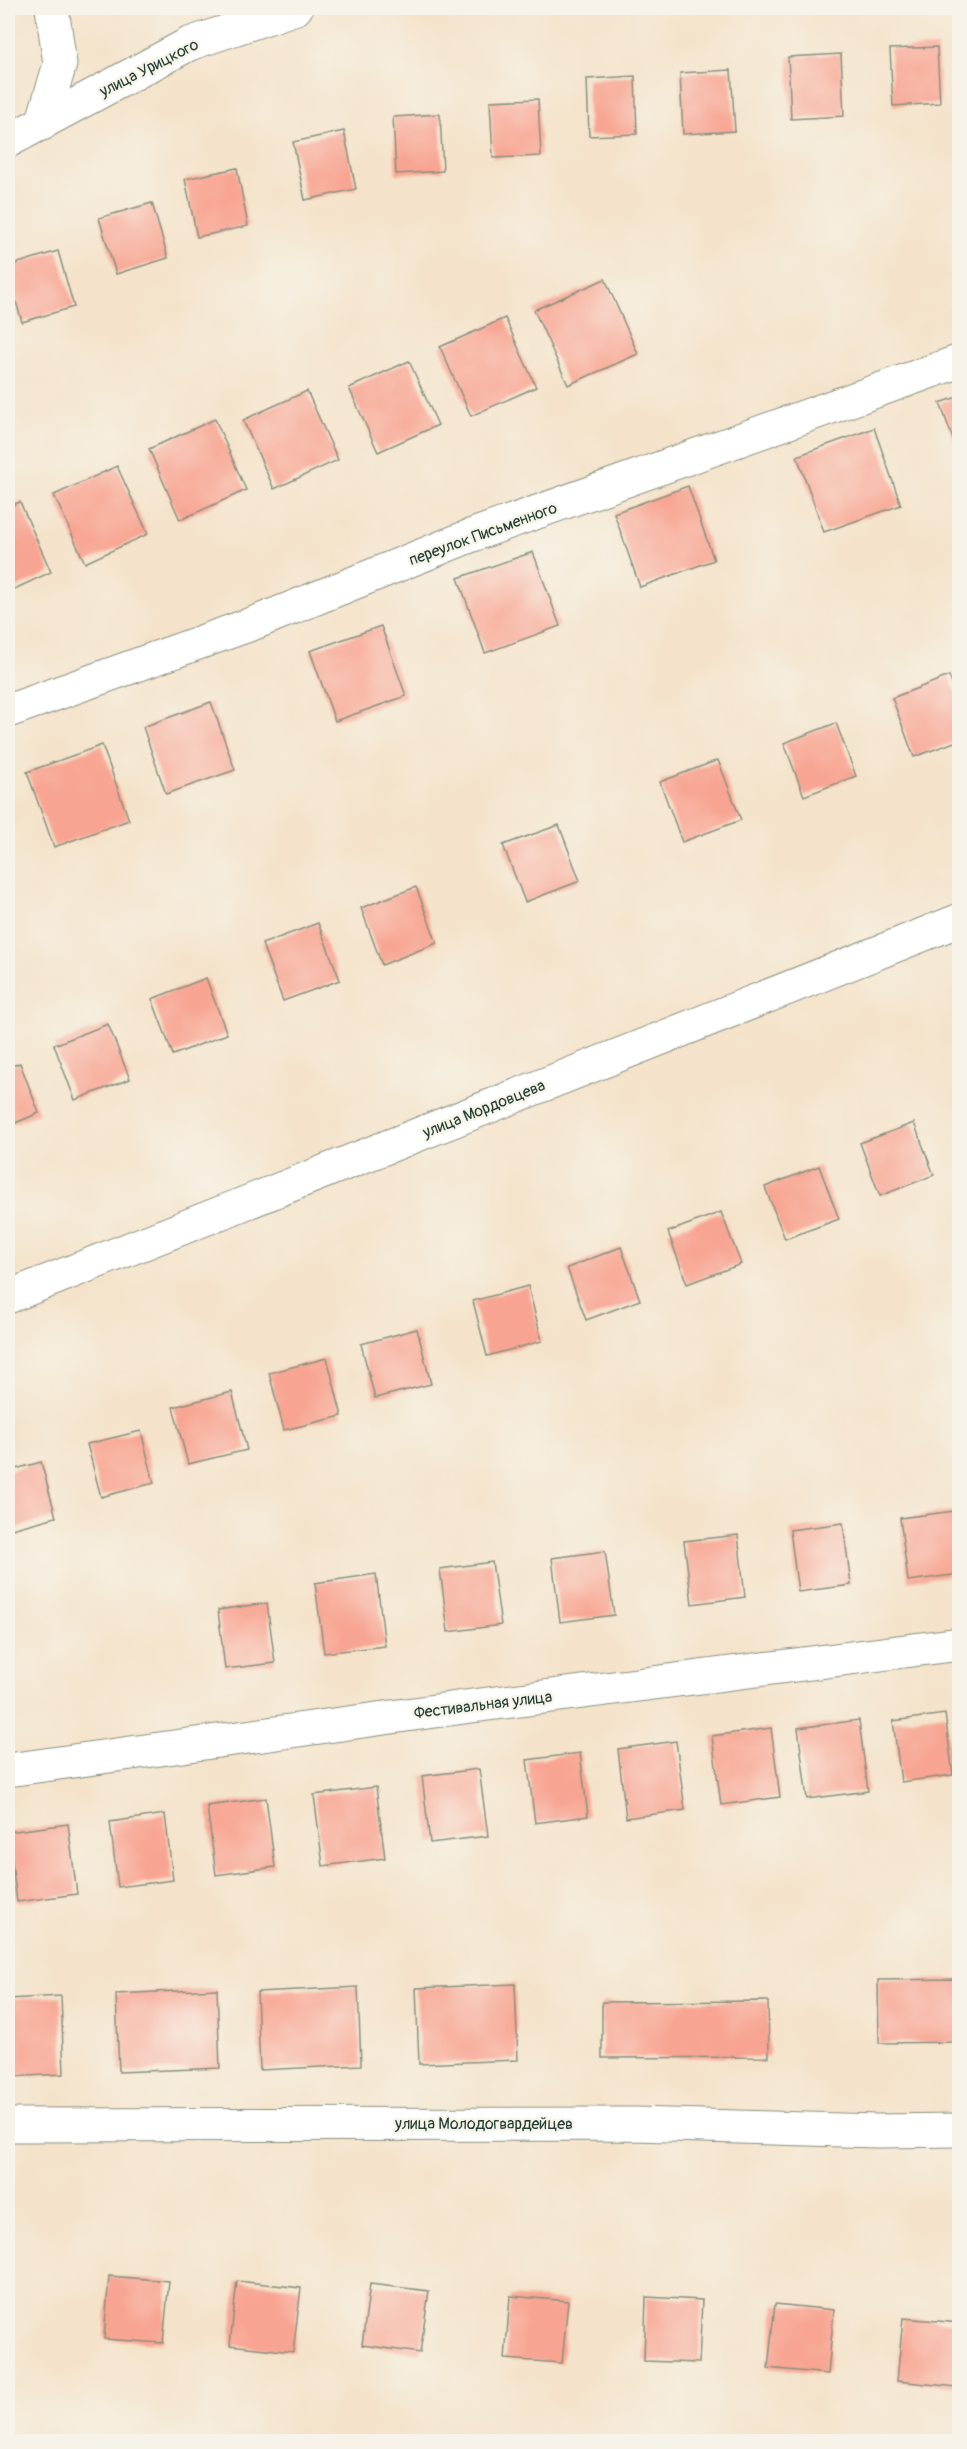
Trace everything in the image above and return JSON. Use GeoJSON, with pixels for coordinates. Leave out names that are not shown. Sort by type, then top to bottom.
{"type":"FeatureCollection","features":[{"type":"Feature","properties":{"kind":"street"},"geometry":{"type":"LineString","coordinates":[[42,124],[60,64],[52,8]]}},
{"type":"Feature","properties":{"kind":"street","name":"улица Урицкого"},"geometry":{"type":"LineString","coordinates":[[8,141],[189,44],[297,8]]}},
{"type":"Feature","properties":{"kind":"street","name":"переулок Письменного"},"geometry":{"type":"LineString","coordinates":[[8,711],[257,622],[470,536],[960,362]]}},
{"type":"Feature","properties":{"kind":"street","name":"улица Мордовцева"},"geometry":{"type":"LineString","coordinates":[[8,1297],[960,920]]}},
{"type":"Feature","properties":{"kind":"street","name":"Фестивальная улица"},"geometry":{"type":"LineString","coordinates":[[8,1770],[464,1707],[960,1644]]}},
{"type":"Feature","properties":{"kind":"street","name":"улица Молодогвардейцев"},"geometry":{"type":"LineString","coordinates":[[8,2126],[635,2124],[877,2131],[960,2130]]}},
{"type":"Feature","properties":{"kind":"building"},"geometry":{"type":"Polygon","coordinates":[[[937,47],[940,103],[893,106],[890,49],[937,47]]]}},
{"type":"Feature","properties":{"kind":"building"},"geometry":{"type":"Polygon","coordinates":[[[841,54],[844,116],[791,119],[788,57],[841,54]]]}},
{"type":"Feature","properties":{"kind":"building"},"geometry":{"type":"Polygon","coordinates":[[[731,70],[735,131],[683,134],[680,73],[731,70]]]}},
{"type":"Feature","properties":{"kind":"building"},"geometry":{"type":"Polygon","coordinates":[[[635,76],[637,134],[589,136],[587,79],[635,76]]]}},
{"type":"Feature","properties":{"kind":"building"},"geometry":{"type":"Polygon","coordinates":[[[538,99],[541,156],[493,158],[490,101],[538,99]]]}},
{"type":"Feature","properties":{"kind":"building"},"geometry":{"type":"Polygon","coordinates":[[[440,114],[443,171],[396,174],[393,117],[440,114]]]}},
{"type":"Feature","properties":{"kind":"building"},"geometry":{"type":"Polygon","coordinates":[[[344,131],[356,189],[305,200],[293,142],[344,131]]]}},
{"type":"Feature","properties":{"kind":"building"},"geometry":{"type":"Polygon","coordinates":[[[237,168],[248,226],[197,237],[185,179],[237,168]]]}},
{"type":"Feature","properties":{"kind":"building"},"geometry":{"type":"Polygon","coordinates":[[[152,203],[168,258],[116,274],[99,218],[152,203]]]}},
{"type":"Feature","properties":{"kind":"building"},"geometry":{"type":"Polygon","coordinates":[[[58,251],[74,307],[22,322],[8,274],[8,266],[58,251]]]}},
{"type":"Feature","properties":{"kind":"building"},"geometry":{"type":"Polygon","coordinates":[[[605,279],[638,354],[568,385],[534,310],[605,279]]]}},
{"type":"Feature","properties":{"kind":"building"},"geometry":{"type":"Polygon","coordinates":[[[505,318],[536,387],[471,416],[440,347],[505,318]]]}},
{"type":"Feature","properties":{"kind":"building"},"geometry":{"type":"Polygon","coordinates":[[[409,361],[438,425],[378,452],[349,388],[409,361]]]}},
{"type":"Feature","properties":{"kind":"building"},"geometry":{"type":"Polygon","coordinates":[[[307,391],[338,460],[274,489],[243,420],[307,391]]]}},
{"type":"Feature","properties":{"kind":"building"},"geometry":{"type":"Polygon","coordinates":[[[960,396],[960,456],[959,456],[940,403],[960,396]]]}},
{"type":"Feature","properties":{"kind":"building"},"geometry":{"type":"Polygon","coordinates":[[[215,419],[246,490],[180,520],[149,449],[215,419]]]}},
{"type":"Feature","properties":{"kind":"building"},"geometry":{"type":"Polygon","coordinates":[[[874,428],[901,505],[824,532],[797,456],[874,428]]]}},
{"type":"Feature","properties":{"kind":"building"},"geometry":{"type":"Polygon","coordinates":[[[117,466],[148,534],[85,563],[54,495],[117,466]]]}},
{"type":"Feature","properties":{"kind":"building"},"geometry":{"type":"Polygon","coordinates":[[[688,486],[714,560],[640,587],[614,513],[688,486]]]}},
{"type":"Feature","properties":{"kind":"building"},"geometry":{"type":"Polygon","coordinates":[[[20,502],[51,572],[8,592],[8,507],[20,502]]]}},
{"type":"Feature","properties":{"kind":"building"},"geometry":{"type":"Polygon","coordinates":[[[533,552],[560,626],[485,653],[458,578],[533,552]]]}},
{"type":"Feature","properties":{"kind":"building"},"geometry":{"type":"Polygon","coordinates":[[[381,626],[406,696],[335,721],[310,651],[381,626]]]}},
{"type":"Feature","properties":{"kind":"building"},"geometry":{"type":"Polygon","coordinates":[[[949,676],[960,703],[960,740],[914,757],[892,698],[949,676]]]}},
{"type":"Feature","properties":{"kind":"building"},"geometry":{"type":"Polygon","coordinates":[[[211,702],[235,770],[166,794],[143,727],[211,702]]]}},
{"type":"Feature","properties":{"kind":"building"},"geometry":{"type":"Polygon","coordinates":[[[836,723],[856,776],[804,796],[784,743],[836,723]]]}},
{"type":"Feature","properties":{"kind":"building"},"geometry":{"type":"Polygon","coordinates":[[[102,745],[129,820],[54,847],[27,772],[102,745]]]}},
{"type":"Feature","properties":{"kind":"building"},"geometry":{"type":"Polygon","coordinates":[[[718,760],[741,820],[682,842],[660,782],[718,760]]]}},
{"type":"Feature","properties":{"kind":"building"},"geometry":{"type":"Polygon","coordinates":[[[559,825],[580,881],[525,902],[503,845],[559,825]]]}},
{"type":"Feature","properties":{"kind":"building"},"geometry":{"type":"Polygon","coordinates":[[[416,887],[437,943],[382,965],[361,908],[416,887]]]}},
{"type":"Feature","properties":{"kind":"building"},"geometry":{"type":"Polygon","coordinates":[[[318,923],[340,980],[283,1001],[262,944],[318,923]]]}},
{"type":"Feature","properties":{"kind":"building"},"geometry":{"type":"Polygon","coordinates":[[[206,978],[227,1034],[173,1055],[152,999],[206,978]]]}},
{"type":"Feature","properties":{"kind":"building"},"geometry":{"type":"Polygon","coordinates":[[[108,1024],[130,1079],[75,1100],[54,1045],[108,1024]]]}},
{"type":"Feature","properties":{"kind":"building"},"geometry":{"type":"Polygon","coordinates":[[[20,1063],[39,1113],[8,1126],[8,1067],[20,1063]]]}},
{"type":"Feature","properties":{"kind":"building"},"geometry":{"type":"Polygon","coordinates":[[[914,1123],[934,1175],[880,1196],[860,1143],[914,1123]]]}},
{"type":"Feature","properties":{"kind":"building"},"geometry":{"type":"Polygon","coordinates":[[[819,1166],[839,1219],[785,1239],[765,1187],[819,1166]]]}},
{"type":"Feature","properties":{"kind":"building"},"geometry":{"type":"Polygon","coordinates":[[[721,1212],[741,1264],[687,1284],[668,1232],[721,1212]]]}},
{"type":"Feature","properties":{"kind":"building"},"geometry":{"type":"Polygon","coordinates":[[[621,1247],[640,1300],[586,1320],[567,1268],[621,1247]]]}},
{"type":"Feature","properties":{"kind":"building"},"geometry":{"type":"Polygon","coordinates":[[[528,1286],[542,1341],[487,1356],[473,1301],[528,1286]]]}},
{"type":"Feature","properties":{"kind":"building"},"geometry":{"type":"Polygon","coordinates":[[[417,1329],[431,1384],[375,1398],[361,1344],[417,1329]]]}},
{"type":"Feature","properties":{"kind":"building"},"geometry":{"type":"Polygon","coordinates":[[[327,1358],[342,1416],[284,1430],[269,1373],[327,1358]]]}},
{"type":"Feature","properties":{"kind":"building"},"geometry":{"type":"Polygon","coordinates":[[[232,1392],[247,1450],[188,1464],[173,1407],[232,1392]]]}},
{"type":"Feature","properties":{"kind":"building"},"geometry":{"type":"Polygon","coordinates":[[[141,1431],[154,1483],[101,1497],[87,1444],[141,1431]]]}},
{"type":"Feature","properties":{"kind":"building"},"geometry":{"type":"Polygon","coordinates":[[[41,1462],[56,1517],[8,1530],[8,1471],[41,1462]]]}},
{"type":"Feature","properties":{"kind":"building"},"geometry":{"type":"Polygon","coordinates":[[[954,1511],[960,1555],[960,1574],[908,1581],[900,1518],[954,1511]]]}},
{"type":"Feature","properties":{"kind":"building"},"geometry":{"type":"Polygon","coordinates":[[[843,1523],[851,1585],[798,1592],[790,1530],[843,1523]]]}},
{"type":"Feature","properties":{"kind":"building"},"geometry":{"type":"Polygon","coordinates":[[[738,1535],[745,1597],[692,1604],[684,1541],[738,1535]]]}},
{"type":"Feature","properties":{"kind":"building"},"geometry":{"type":"Polygon","coordinates":[[[605,1551],[614,1615],[560,1622],[552,1558],[605,1551]]]}},
{"type":"Feature","properties":{"kind":"building"},"geometry":{"type":"Polygon","coordinates":[[[492,1562],[501,1625],[448,1632],[440,1569],[492,1562]]]}},
{"type":"Feature","properties":{"kind":"building"},"geometry":{"type":"Polygon","coordinates":[[[376,1574],[385,1646],[324,1653],[315,1583],[376,1574]]]}},
{"type":"Feature","properties":{"kind":"building"},"geometry":{"type":"Polygon","coordinates":[[[267,1603],[275,1663],[225,1669],[218,1610],[267,1603]]]}},
{"type":"Feature","properties":{"kind":"building"},"geometry":{"type":"Polygon","coordinates":[[[945,1714],[953,1775],[901,1782],[893,1721],[945,1714]]]}},
{"type":"Feature","properties":{"kind":"building"},"geometry":{"type":"Polygon","coordinates":[[[859,1720],[868,1791],[807,1799],[798,1728],[859,1720]]]}},
{"type":"Feature","properties":{"kind":"building"},"geometry":{"type":"Polygon","coordinates":[[[771,1728],[780,1797],[721,1805],[712,1736],[771,1728]]]}},
{"type":"Feature","properties":{"kind":"building"},"geometry":{"type":"Polygon","coordinates":[[[676,1741],[685,1810],[626,1818],[618,1749],[676,1741]]]}},
{"type":"Feature","properties":{"kind":"building"},"geometry":{"type":"Polygon","coordinates":[[[580,1753],[588,1816],[535,1823],[527,1760],[580,1753]]]}},
{"type":"Feature","properties":{"kind":"building"},"geometry":{"type":"Polygon","coordinates":[[[479,1769],[488,1836],[430,1843],[422,1776],[479,1769]]]}},
{"type":"Feature","properties":{"kind":"building"},"geometry":{"type":"Polygon","coordinates":[[[376,1787],[385,1858],[323,1866],[314,1795],[376,1787]]]}},
{"type":"Feature","properties":{"kind":"building"},"geometry":{"type":"Polygon","coordinates":[[[266,1798],[275,1867],[216,1875],[207,1806],[266,1798]]]}},
{"type":"Feature","properties":{"kind":"building"},"geometry":{"type":"Polygon","coordinates":[[[165,1814],[173,1880],[118,1887],[110,1822],[165,1814]]]}},
{"type":"Feature","properties":{"kind":"building"},"geometry":{"type":"Polygon","coordinates":[[[68,1824],[77,1894],[17,1902],[8,1832],[68,1824]]]}},
{"type":"Feature","properties":{"kind":"building"},"geometry":{"type":"Polygon","coordinates":[[[960,1979],[960,2042],[879,2043],[878,1980],[960,1979]]]}},
{"type":"Feature","properties":{"kind":"building"},"geometry":{"type":"Polygon","coordinates":[[[515,1984],[518,2060],[419,2064],[416,1988],[515,1984]]]}},
{"type":"Feature","properties":{"kind":"building"},"geometry":{"type":"Polygon","coordinates":[[[358,1987],[361,2065],[260,2070],[257,1992],[358,1987]]]}},
{"type":"Feature","properties":{"kind":"building"},"geometry":{"type":"Polygon","coordinates":[[[217,1989],[220,2068],[119,2072],[116,1994],[217,1989]]]}},
{"type":"Feature","properties":{"kind":"building"},"geometry":{"type":"Polygon","coordinates":[[[61,1996],[64,2074],[8,2077],[8,1999],[61,1996]]]}},
{"type":"Feature","properties":{"kind":"building"},"geometry":{"type":"Polygon","coordinates":[[[768,2001],[769,2057],[602,2058],[602,2002],[768,2001]]]}},
{"type":"Feature","properties":{"kind":"building"},"geometry":{"type":"Polygon","coordinates":[[[109,2276],[169,2281],[163,2343],[104,2339],[109,2276]]]}},
{"type":"Feature","properties":{"kind":"building"},"geometry":{"type":"Polygon","coordinates":[[[237,2281],[301,2288],[293,2352],[230,2345],[237,2281]]]}},
{"type":"Feature","properties":{"kind":"building"},"geometry":{"type":"Polygon","coordinates":[[[370,2284],[429,2291],[420,2353],[362,2345],[370,2284]]]}},
{"type":"Feature","properties":{"kind":"building"},"geometry":{"type":"Polygon","coordinates":[[[510,2296],[568,2301],[562,2363],[505,2359],[510,2296]]]}},
{"type":"Feature","properties":{"kind":"building"},"geometry":{"type":"Polygon","coordinates":[[[646,2297],[702,2300],[699,2363],[644,2361],[646,2297]]]}},
{"type":"Feature","properties":{"kind":"building"},"geometry":{"type":"Polygon","coordinates":[[[775,2304],[834,2310],[828,2374],[768,2368],[775,2304]]]}},
{"type":"Feature","properties":{"kind":"building"},"geometry":{"type":"Polygon","coordinates":[[[903,2318],[960,2323],[957,2387],[897,2381],[903,2318]]]}}]}
